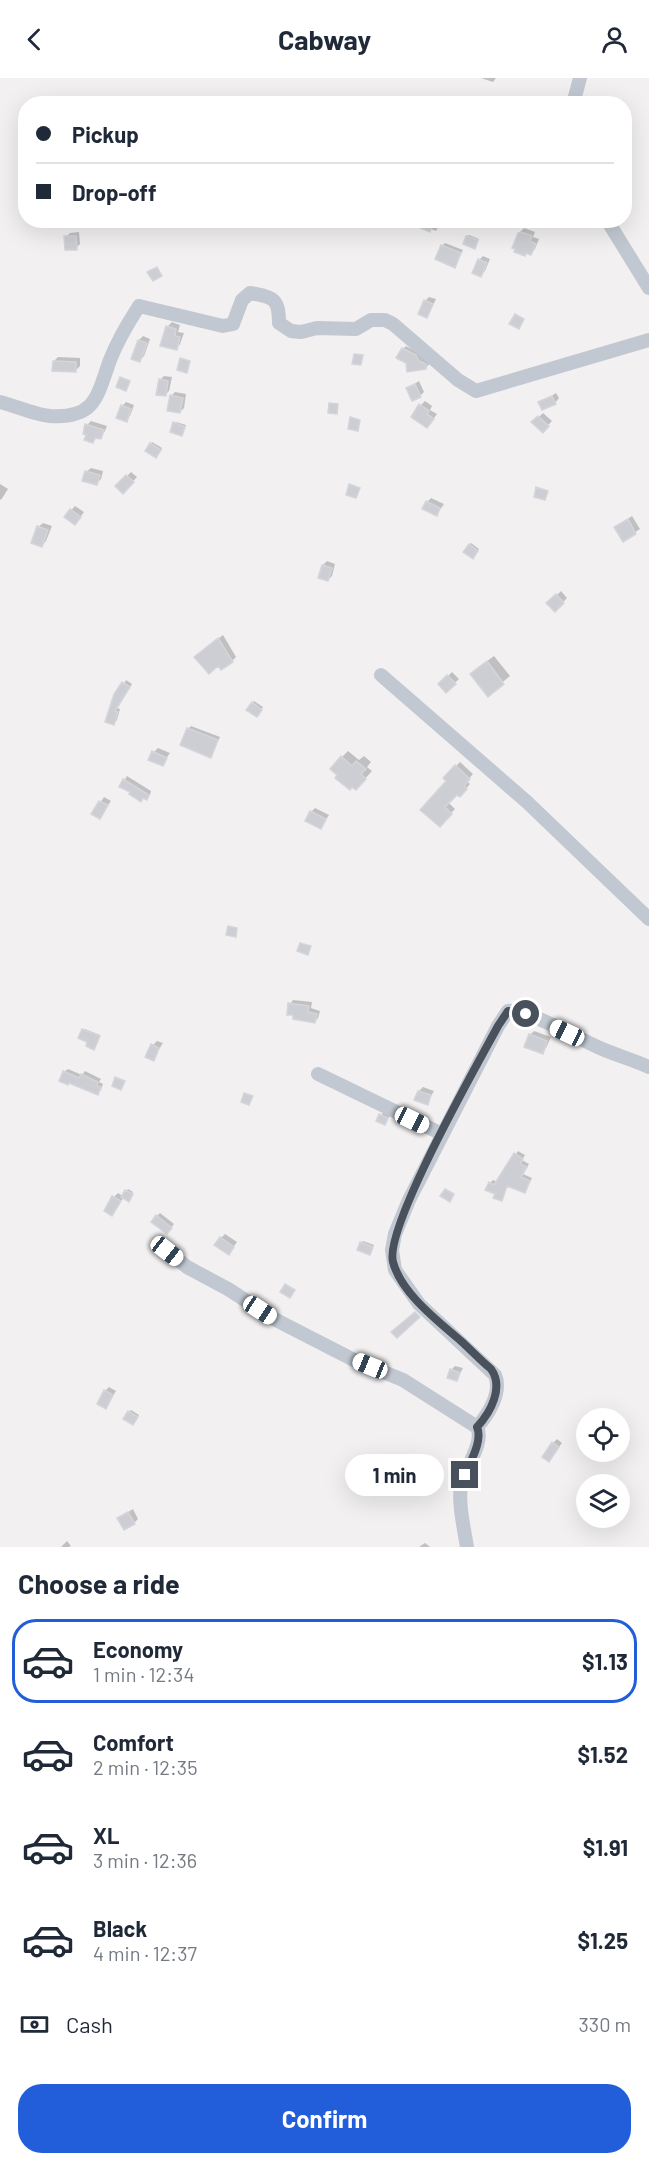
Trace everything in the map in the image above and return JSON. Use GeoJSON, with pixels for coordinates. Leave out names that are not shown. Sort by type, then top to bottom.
{"type":"FeatureCollection","features":[{"type":"Feature","properties":{"kind":"street"},"geometry":{"type":"LineString","coordinates":[[575,96],[580,78]]}},
{"type":"Feature","properties":{"kind":"street"},"geometry":{"type":"LineString","coordinates":[[612,228],[649,288]]}},
{"type":"Feature","properties":{"kind":"street"},"geometry":{"type":"LineString","coordinates":[[0,402],[47,416],[74,416],[93,401],[102,387],[110,359],[139,306],[223,326],[233,324],[242,300],[250,293],[270,296],[279,308],[279,323],[291,331],[301,332],[317,328],[356,329],[371,320],[385,320],[393,324],[458,380],[476,391],[649,340]]}},
{"type":"Feature","properties":{"kind":"street"},"geometry":{"type":"LineString","coordinates":[[381,675],[526,802],[649,919]]}},
{"type":"Feature","properties":{"kind":"street"},"geometry":{"type":"LineString","coordinates":[[477,1427],[486,1416],[496,1393],[495,1375],[419,1304],[395,1270],[392,1259],[393,1242],[400,1220],[442,1134],[508,1011],[530,1016],[649,1067]]}},
{"type":"Feature","properties":{"kind":"street"},"geometry":{"type":"LineString","coordinates":[[318,1074],[442,1134]]}},
{"type":"Feature","properties":{"kind":"street"},"geometry":{"type":"LineString","coordinates":[[167,1251],[187,1267],[228,1288],[276,1320],[354,1360],[403,1380],[477,1427],[478,1441],[461,1491],[467,1547]]}},
{"type":"Feature","properties":{"kind":"building"},"geometry":{"type":"Polygon","coordinates":[[[518,233],[532,236],[530,241],[536,244],[531,255],[526,253],[525,256],[514,252],[515,249],[512,248],[518,233]]]}},
{"type":"Feature","properties":{"kind":"building"},"geometry":{"type":"Polygon","coordinates":[[[64,236],[76,236],[77,250],[65,250],[64,236]]]}},
{"type":"Feature","properties":{"kind":"building"},"geometry":{"type":"Polygon","coordinates":[[[466,236],[478,240],[475,249],[463,244],[466,236]]]}},
{"type":"Feature","properties":{"kind":"building"},"geometry":{"type":"Polygon","coordinates":[[[441,245],[461,253],[455,268],[435,259],[441,245]]]}},
{"type":"Feature","properties":{"kind":"building"},"geometry":{"type":"Polygon","coordinates":[[[478,259],[487,263],[481,277],[472,273],[478,259]]]}},
{"type":"Feature","properties":{"kind":"building"},"geometry":{"type":"Polygon","coordinates":[[[157,267],[162,276],[153,281],[147,272],[157,267]]]}},
{"type":"Feature","properties":{"kind":"building"},"geometry":{"type":"Polygon","coordinates":[[[424,300],[433,304],[427,318],[418,314],[424,300]]]}},
{"type":"Feature","properties":{"kind":"building"},"geometry":{"type":"Polygon","coordinates":[[[515,314],[524,319],[519,329],[509,324],[515,314]]]}},
{"type":"Feature","properties":{"kind":"building"},"geometry":{"type":"Polygon","coordinates":[[[166,326],[176,329],[175,336],[180,337],[177,350],[160,346],[166,326]]]}},
{"type":"Feature","properties":{"kind":"building"},"geometry":{"type":"Polygon","coordinates":[[[138,340],[147,343],[140,362],[131,359],[138,340]]]}},
{"type":"Feature","properties":{"kind":"building"},"geometry":{"type":"Polygon","coordinates":[[[402,348],[416,355],[419,361],[426,364],[426,369],[407,372],[406,363],[396,358],[402,348]]]}},
{"type":"Feature","properties":{"kind":"building"},"geometry":{"type":"Polygon","coordinates":[[[354,354],[363,355],[361,365],[352,364],[354,354]]]}},
{"type":"Feature","properties":{"kind":"building"},"geometry":{"type":"Polygon","coordinates":[[[180,358],[190,361],[187,373],[177,370],[180,358]]]}},
{"type":"Feature","properties":{"kind":"building"},"geometry":{"type":"Polygon","coordinates":[[[53,361],[76,362],[76,372],[52,371],[53,361]]]}},
{"type":"Feature","properties":{"kind":"building"},"geometry":{"type":"Polygon","coordinates":[[[120,377],[130,381],[126,391],[116,387],[120,377]]]}},
{"type":"Feature","properties":{"kind":"building"},"geometry":{"type":"Polygon","coordinates":[[[159,379],[168,381],[166,396],[156,395],[159,379]]]}},
{"type":"Feature","properties":{"kind":"building"},"geometry":{"type":"Polygon","coordinates":[[[415,384],[421,397],[412,401],[406,388],[415,384]]]}},
{"type":"Feature","properties":{"kind":"building"},"geometry":{"type":"Polygon","coordinates":[[[170,395],[183,398],[180,413],[167,411],[170,395]]]}},
{"type":"Feature","properties":{"kind":"building"},"geometry":{"type":"Polygon","coordinates":[[[552,396],[556,404],[542,410],[538,402],[552,396]]]}},
{"type":"Feature","properties":{"kind":"building"},"geometry":{"type":"Polygon","coordinates":[[[329,403],[338,404],[337,414],[328,413],[329,403]]]}},
{"type":"Feature","properties":{"kind":"building"},"geometry":{"type":"Polygon","coordinates":[[[419,404],[429,411],[427,414],[434,419],[427,428],[411,417],[419,404]]]}},
{"type":"Feature","properties":{"kind":"building"},"geometry":{"type":"Polygon","coordinates":[[[121,405],[131,409],[127,422],[116,418],[121,405]]]}},
{"type":"Feature","properties":{"kind":"building"},"geometry":{"type":"Polygon","coordinates":[[[538,416],[549,426],[543,433],[531,422],[538,416]]]}},
{"type":"Feature","properties":{"kind":"building"},"geometry":{"type":"Polygon","coordinates":[[[350,417],[360,420],[358,431],[348,429],[350,417]]]}},
{"type":"Feature","properties":{"kind":"building"},"geometry":{"type":"Polygon","coordinates":[[[173,422],[185,427],[182,436],[170,432],[173,422]]]}},
{"type":"Feature","properties":{"kind":"building"},"geometry":{"type":"Polygon","coordinates":[[[85,424],[104,430],[101,439],[95,438],[93,443],[84,440],[85,424]]]}},
{"type":"Feature","properties":{"kind":"building"},"geometry":{"type":"Polygon","coordinates":[[[150,443],[161,450],[156,458],[145,451],[150,443]]]}},
{"type":"Feature","properties":{"kind":"building"},"geometry":{"type":"Polygon","coordinates":[[[85,471],[100,475],[97,485],[82,481],[85,471]]]}},
{"type":"Feature","properties":{"kind":"building"},"geometry":{"type":"Polygon","coordinates":[[[126,475],[134,482],[123,494],[115,486],[126,475]]]}},
{"type":"Feature","properties":{"kind":"building"},"geometry":{"type":"Polygon","coordinates":[[[349,484],[360,488],[356,498],[346,495],[349,484]]]}},
{"type":"Feature","properties":{"kind":"building"},"geometry":{"type":"Polygon","coordinates":[[[536,487],[548,491],[545,500],[534,497],[536,487]]]}},
{"type":"Feature","properties":{"kind":"building"},"geometry":{"type":"Polygon","coordinates":[[[426,501],[440,508],[437,516],[422,509],[426,501]]]}},
{"type":"Feature","properties":{"kind":"building"},"geometry":{"type":"Polygon","coordinates":[[[70,509],[81,517],[75,525],[64,517],[70,509]]]}},
{"type":"Feature","properties":{"kind":"building"},"geometry":{"type":"Polygon","coordinates":[[[628,519],[636,534],[623,542],[614,527],[628,519]]]}},
{"type":"Feature","properties":{"kind":"building"},"geometry":{"type":"Polygon","coordinates":[[[37,526],[48,530],[42,547],[31,543],[37,526]]]}},
{"type":"Feature","properties":{"kind":"building"},"geometry":{"type":"Polygon","coordinates":[[[469,544],[478,551],[473,559],[463,552],[469,544]]]}},
{"type":"Feature","properties":{"kind":"building"},"geometry":{"type":"Polygon","coordinates":[[[322,565],[332,568],[328,581],[318,578],[322,565]]]}},
{"type":"Feature","properties":{"kind":"building"},"geometry":{"type":"Polygon","coordinates":[[[556,594],[564,603],[555,612],[546,603],[556,594]]]}},
{"type":"Feature","properties":{"kind":"building"},"geometry":{"type":"Polygon","coordinates":[[[218,638],[233,662],[221,670],[218,666],[209,674],[194,657],[218,638]]]}},
{"type":"Feature","properties":{"kind":"building"},"geometry":{"type":"Polygon","coordinates":[[[487,661],[504,684],[488,697],[470,674],[487,661]]]}},
{"type":"Feature","properties":{"kind":"building"},"geometry":{"type":"Polygon","coordinates":[[[447,675],[456,684],[446,693],[438,684],[447,675]]]}},
{"type":"Feature","properties":{"kind":"building"},"geometry":{"type":"Polygon","coordinates":[[[122,682],[130,687],[115,711],[118,712],[114,725],[105,722],[114,694],[122,682]]]}},
{"type":"Feature","properties":{"kind":"building"},"geometry":{"type":"Polygon","coordinates":[[[252,702],[262,710],[257,717],[246,710],[252,702]]]}},
{"type":"Feature","properties":{"kind":"building"},"geometry":{"type":"Polygon","coordinates":[[[187,728],[218,740],[211,758],[180,745],[187,728]]]}},
{"type":"Feature","properties":{"kind":"building"},"geometry":{"type":"Polygon","coordinates":[[[152,751],[167,758],[163,766],[148,760],[152,751]]]}},
{"type":"Feature","properties":{"kind":"building"},"geometry":{"type":"Polygon","coordinates":[[[341,756],[352,766],[356,761],[366,769],[361,774],[366,779],[356,790],[352,787],[350,790],[335,778],[337,775],[330,769],[341,756]]]}},
{"type":"Feature","properties":{"kind":"building"},"geometry":{"type":"Polygon","coordinates":[[[455,765],[470,779],[464,786],[467,789],[460,797],[457,795],[445,807],[452,814],[440,827],[420,810],[446,781],[443,778],[455,765]]]}},
{"type":"Feature","properties":{"kind":"building"},"geometry":{"type":"Polygon","coordinates":[[[123,779],[149,795],[147,800],[143,798],[141,802],[129,794],[130,792],[119,787],[123,779]]]}},
{"type":"Feature","properties":{"kind":"building"},"geometry":{"type":"Polygon","coordinates":[[[99,801],[108,805],[100,819],[91,814],[99,801]]]}},
{"type":"Feature","properties":{"kind":"building"},"geometry":{"type":"Polygon","coordinates":[[[310,811],[326,819],[321,829],[305,821],[310,811]]]}},
{"type":"Feature","properties":{"kind":"building"},"geometry":{"type":"Polygon","coordinates":[[[228,926],[237,928],[236,937],[226,935],[228,926]]]}},
{"type":"Feature","properties":{"kind":"building"},"geometry":{"type":"Polygon","coordinates":[[[300,943],[311,946],[308,955],[297,951],[300,943]]]}},
{"type":"Feature","properties":{"kind":"building"},"geometry":{"type":"Polygon","coordinates":[[[288,1003],[309,1006],[308,1012],[317,1014],[315,1023],[293,1019],[293,1015],[287,1015],[288,1003]]]}},
{"type":"Feature","properties":{"kind":"building"},"geometry":{"type":"Polygon","coordinates":[[[82,1029],[100,1036],[94,1050],[86,1046],[87,1042],[78,1038],[82,1029]]]}},
{"type":"Feature","properties":{"kind":"building"},"geometry":{"type":"Polygon","coordinates":[[[529,1034],[547,1041],[543,1054],[524,1047],[529,1034]]]}},
{"type":"Feature","properties":{"kind":"building"},"geometry":{"type":"Polygon","coordinates":[[[151,1044],[159,1048],[154,1061],[145,1057],[151,1044]]]}},
{"type":"Feature","properties":{"kind":"building"},"geometry":{"type":"Polygon","coordinates":[[[63,1071],[79,1078],[81,1074],[98,1082],[97,1086],[101,1087],[98,1095],[59,1081],[63,1071]]]}},
{"type":"Feature","properties":{"kind":"building"},"geometry":{"type":"Polygon","coordinates":[[[115,1077],[125,1081],[121,1090],[112,1086],[115,1077]]]}},
{"type":"Feature","properties":{"kind":"building"},"geometry":{"type":"Polygon","coordinates":[[[418,1091],[431,1095],[428,1105],[414,1100],[418,1091]]]}},
{"type":"Feature","properties":{"kind":"building"},"geometry":{"type":"Polygon","coordinates":[[[244,1093],[253,1096],[249,1105],[241,1102],[244,1093]]]}},
{"type":"Feature","properties":{"kind":"building"},"geometry":{"type":"Polygon","coordinates":[[[379,1114],[388,1118],[385,1125],[376,1121],[379,1114]]]}},
{"type":"Feature","properties":{"kind":"building"},"geometry":{"type":"Polygon","coordinates":[[[514,1153],[523,1159],[520,1164],[527,1167],[521,1177],[530,1181],[525,1193],[507,1186],[502,1201],[493,1198],[495,1194],[485,1190],[489,1182],[494,1185],[514,1153]]]}},
{"type":"Feature","properties":{"kind":"building"},"geometry":{"type":"Polygon","coordinates":[[[445,1189],[454,1194],[450,1202],[440,1196],[445,1189]]]}},
{"type":"Feature","properties":{"kind":"building"},"geometry":{"type":"Polygon","coordinates":[[[125,1190],[133,1194],[129,1202],[121,1197],[125,1190]]]}},
{"type":"Feature","properties":{"kind":"building"},"geometry":{"type":"Polygon","coordinates":[[[112,1196],[121,1201],[112,1216],[104,1211],[112,1196]]]}},
{"type":"Feature","properties":{"kind":"building"},"geometry":{"type":"Polygon","coordinates":[[[156,1215],[172,1228],[167,1234],[151,1222],[156,1215]]]}},
{"type":"Feature","properties":{"kind":"building"},"geometry":{"type":"Polygon","coordinates":[[[220,1237],[234,1247],[229,1255],[214,1245],[220,1237]]]}},
{"type":"Feature","properties":{"kind":"building"},"geometry":{"type":"Polygon","coordinates":[[[360,1242],[373,1247],[370,1255],[357,1250],[360,1242]]]}},
{"type":"Feature","properties":{"kind":"building"},"geometry":{"type":"Polygon","coordinates":[[[285,1284],[295,1290],[290,1298],[280,1292],[285,1284]]]}},
{"type":"Feature","properties":{"kind":"building"},"geometry":{"type":"Polygon","coordinates":[[[415,1312],[420,1317],[397,1338],[391,1332],[415,1312]]]}},
{"type":"Feature","properties":{"kind":"building"},"geometry":{"type":"Polygon","coordinates":[[[450,1369],[460,1373],[457,1381],[447,1378],[450,1369]]]}},
{"type":"Feature","properties":{"kind":"building"},"geometry":{"type":"Polygon","coordinates":[[[104,1390],[113,1395],[106,1409],[97,1404],[104,1390]]]}},
{"type":"Feature","properties":{"kind":"building"},"geometry":{"type":"Polygon","coordinates":[[[128,1411],[138,1417],[133,1425],[123,1419],[128,1411]]]}},
{"type":"Feature","properties":{"kind":"building"},"geometry":{"type":"Polygon","coordinates":[[[552,1442],[559,1447],[549,1462],[542,1457],[552,1442]]]}},
{"type":"Feature","properties":{"kind":"building"},"geometry":{"type":"Polygon","coordinates":[[[128,1512],[135,1524],[124,1530],[117,1518],[128,1512]]]}},
{"type":"Feature","properties":{"kind":"route"},"geometry":{"type":"LineString","coordinates":[[465,1475],[478,1441],[477,1427],[486,1416],[496,1393],[497,1380],[491,1369],[419,1304],[395,1270],[392,1250],[395,1234],[409,1200],[502,1018],[508,1011],[526,1014]]}}]}
